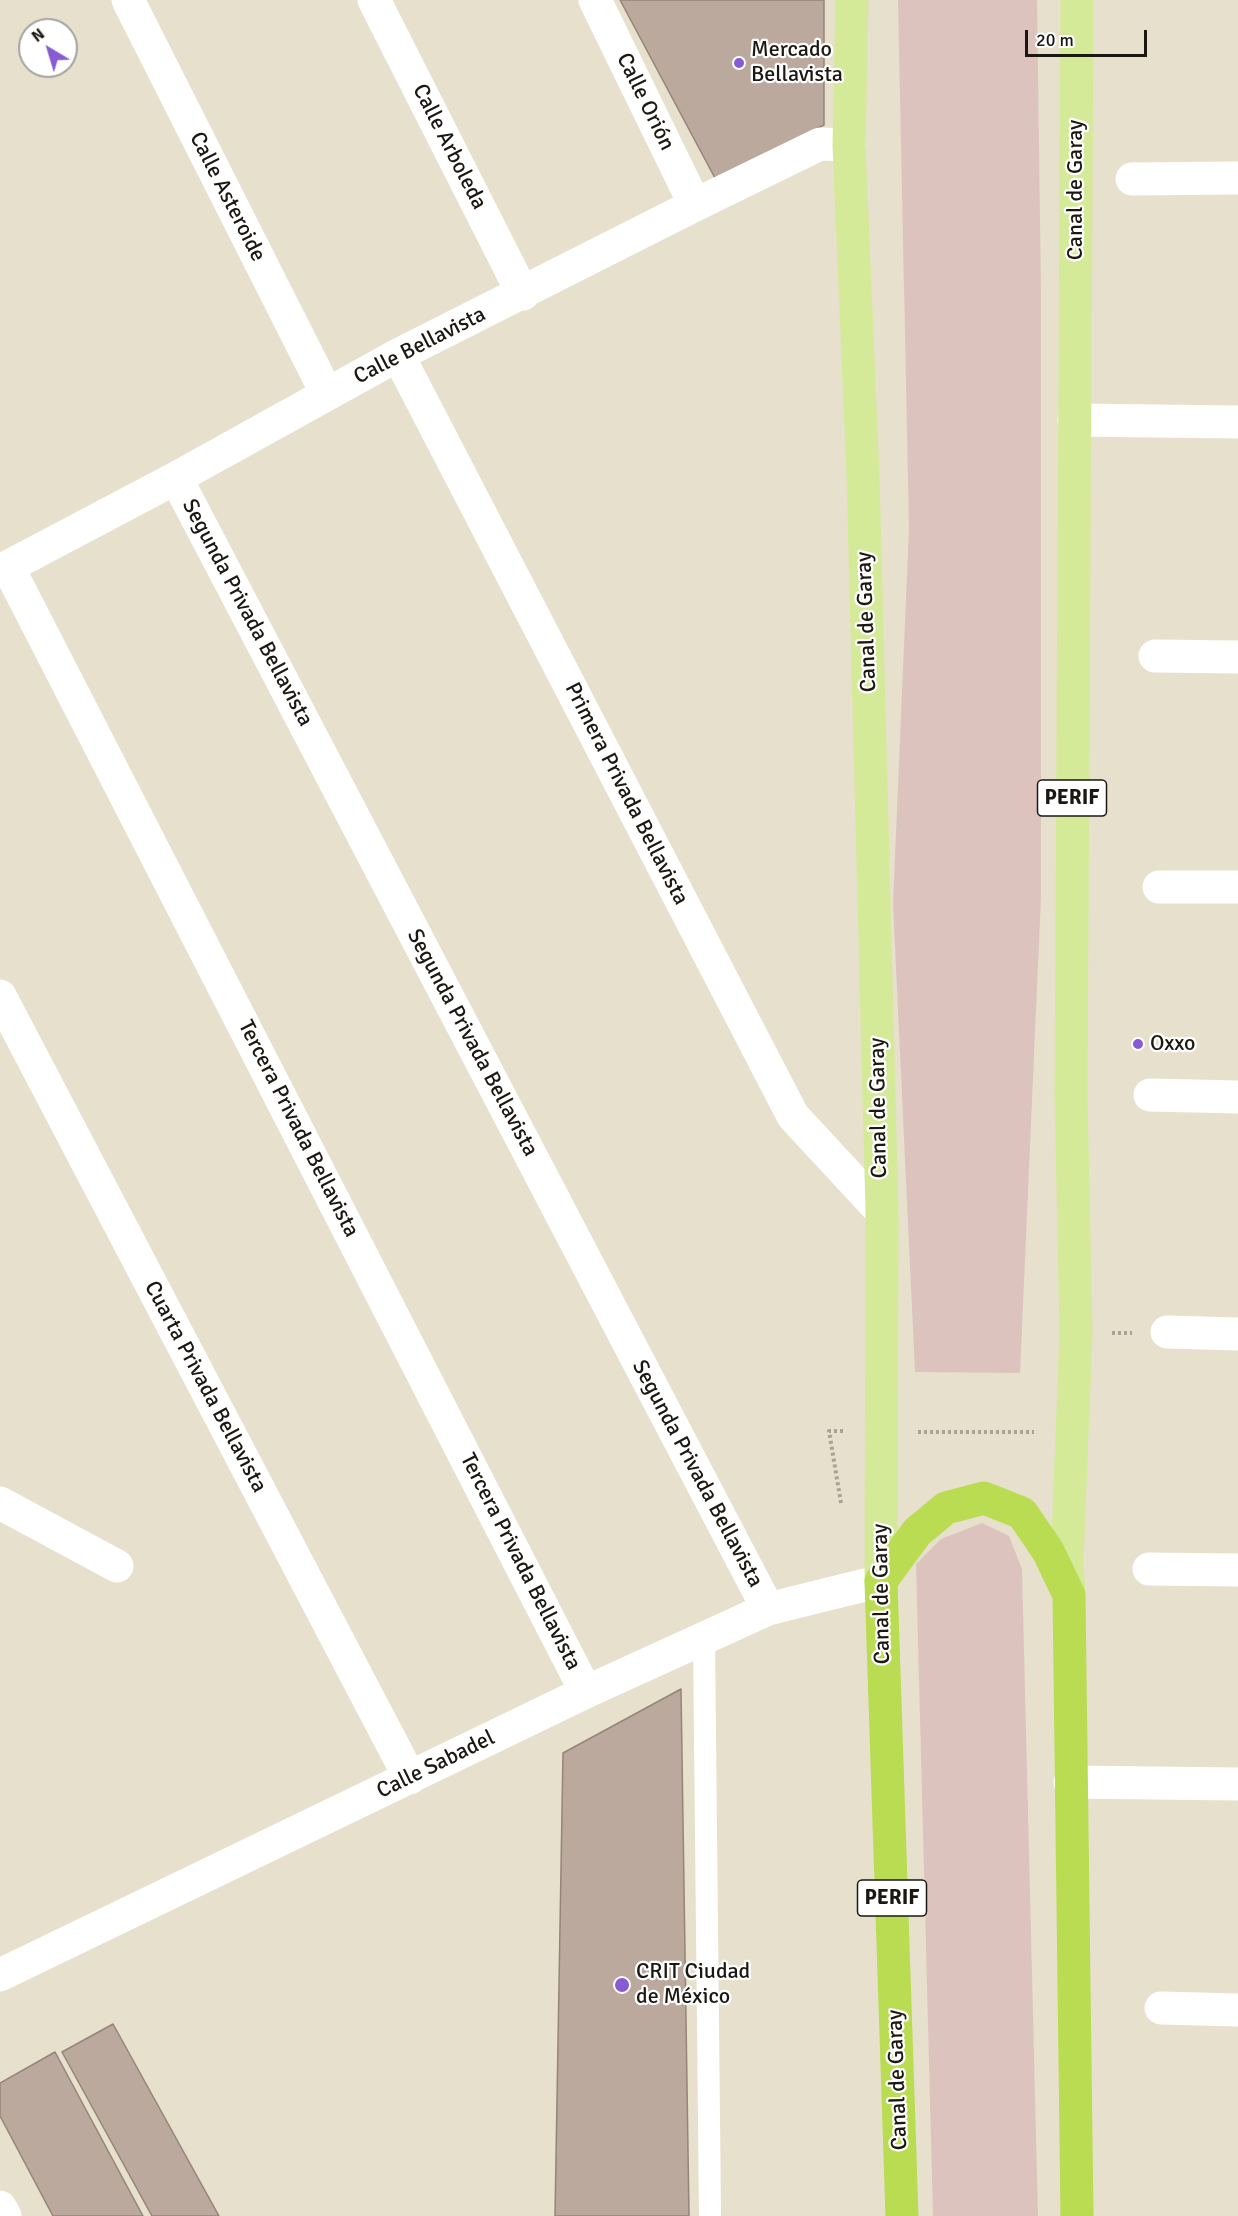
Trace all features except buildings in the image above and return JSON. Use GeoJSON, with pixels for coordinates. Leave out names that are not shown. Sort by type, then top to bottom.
{"type":"FeatureCollection","features":[{"type":"Feature","properties":{"kind":"highway"},"geometry":{"type":"LineString","coordinates":[[881,1581],[917,1532],[946,1508],[984,1498],[1022,1513],[1048,1551],[1069,1595]]}},
{"type":"Feature","properties":{"kind":"highway","name":"Canal de Garay"},"geometry":{"type":"LineString","coordinates":[[881,1581],[902,2216]]}},
{"type":"Feature","properties":{"kind":"highway","name":"Canal de Garay"},"geometry":{"type":"LineString","coordinates":[[1069,1595],[1077,2216]]}},
{"type":"Feature","properties":{"kind":"main road","name":"Canal de Garay"},"geometry":{"type":"LineString","coordinates":[[852,0],[835,144],[863,476],[882,1212],[881,1581]]}},
{"type":"Feature","properties":{"kind":"main road","name":"Canal de Garay"},"geometry":{"type":"LineString","coordinates":[[1069,1595],[1067,1561],[1076,1334],[1071,1096],[1077,0]]}},
{"type":"Feature","properties":{"kind":"street","name":"Calle Asteroide"},"geometry":{"type":"LineString","coordinates":[[128,0],[327,394]]}},
{"type":"Feature","properties":{"kind":"street","name":"Calle Arboleda"},"geometry":{"type":"LineString","coordinates":[[374,0],[523,294]]}},
{"type":"Feature","properties":{"kind":"street","name":"Calle Orión"},"geometry":{"type":"LineString","coordinates":[[596,0],[695,205]]}},
{"type":"Feature","properties":{"kind":"street","name":"Calle Bellavista"},"geometry":{"type":"LineString","coordinates":[[4,569],[176,478],[398,355],[523,294],[695,205],[835,144]]}},
{"type":"Feature","properties":{"kind":"street"},"geometry":{"type":"LineString","coordinates":[[1132,179],[1238,178]]}},
{"type":"Feature","properties":{"kind":"street","name":"Primera Privada Bellavista"},"geometry":{"type":"LineString","coordinates":[[398,355],[793,1116],[882,1212]]}},
{"type":"Feature","properties":{"kind":"street"},"geometry":{"type":"LineString","coordinates":[[1074,420],[1238,422]]}},
{"type":"Feature","properties":{"kind":"street","name":"Segunda Privada Bellavista"},"geometry":{"type":"LineString","coordinates":[[176,478],[768,1609]]}},
{"type":"Feature","properties":{"kind":"street","name":"Tercera Privada Bellavista"},"geometry":{"type":"LineString","coordinates":[[4,569],[586,1692]]}},
{"type":"Feature","properties":{"kind":"street"},"geometry":{"type":"LineString","coordinates":[[1155,656],[1238,657]]}},
{"type":"Feature","properties":{"kind":"street"},"geometry":{"type":"LineString","coordinates":[[1159,887],[1238,887]]}},
{"type":"Feature","properties":{"kind":"street","name":"Cuarta Privada Bellavista"},"geometry":{"type":"LineString","coordinates":[[0,996],[410,1778]]}},
{"type":"Feature","properties":{"kind":"street"},"geometry":{"type":"LineString","coordinates":[[1150,1095],[1238,1097]]}},
{"type":"Feature","properties":{"kind":"street"},"geometry":{"type":"LineString","coordinates":[[1167,1332],[1238,1334]]}},
{"type":"Feature","properties":{"kind":"street"},"geometry":{"type":"LineString","coordinates":[[0,1503],[117,1566]]}},
{"type":"Feature","properties":{"kind":"street"},"geometry":{"type":"LineString","coordinates":[[1149,1569],[1238,1570]]}},
{"type":"Feature","properties":{"kind":"street","name":"Calle Sabadel"},"geometry":{"type":"LineString","coordinates":[[0,1975],[586,1692],[768,1609],[881,1581]]}},
{"type":"Feature","properties":{"kind":"street"},"geometry":{"type":"LineString","coordinates":[[1070,1782],[1238,1784]]}},
{"type":"Feature","properties":{"kind":"street"},"geometry":{"type":"LineString","coordinates":[[1161,2008],[1238,2010]]}},
{"type":"Feature","properties":{"kind":"street"},"geometry":{"type":"LineString","coordinates":[[0,2207],[5,2216]]}},
{"type":"Feature","properties":{"kind":"lane"},"geometry":{"type":"LineString","coordinates":[[704,1638],[710,2216]]}},
{"type":"Feature","properties":{"kind":"path"},"geometry":{"type":"LineString","coordinates":[[1076,1334],[1167,1332]]}},
{"type":"Feature","properties":{"kind":"path"},"geometry":{"type":"LineString","coordinates":[[842,1510],[829,1431],[852,1431]]}},
{"type":"Feature","properties":{"kind":"path"},"geometry":{"type":"LineString","coordinates":[[910,1432],[1039,1432]]}},
{"type":"Feature","properties":{"kind":"shaded area"},"geometry":{"type":"Polygon","coordinates":[[[898,0],[1037,0],[1041,294],[1041,897],[1020,1373],[915,1372],[893,904],[909,528],[898,0]]]}},
{"type":"Feature","properties":{"kind":"shaded area"},"geometry":{"type":"Polygon","coordinates":[[[982,1523],[1009,1536],[1022,1569],[1038,2216],[933,2216],[916,1564],[941,1539],[982,1523]]]}},
{"type":"Feature","properties":{"kind":"place","name":"Mercado Bellavista"},"geometry":{"type":"Point","coordinates":[739,63]}},
{"type":"Feature","properties":{"kind":"place","name":"Oxxo"},"geometry":{"type":"Point","coordinates":[1138,1044]}},
{"type":"Feature","properties":{"kind":"place","name":"CRIT Ciudad de México"},"geometry":{"type":"Point","coordinates":[622,1985]}}]}
